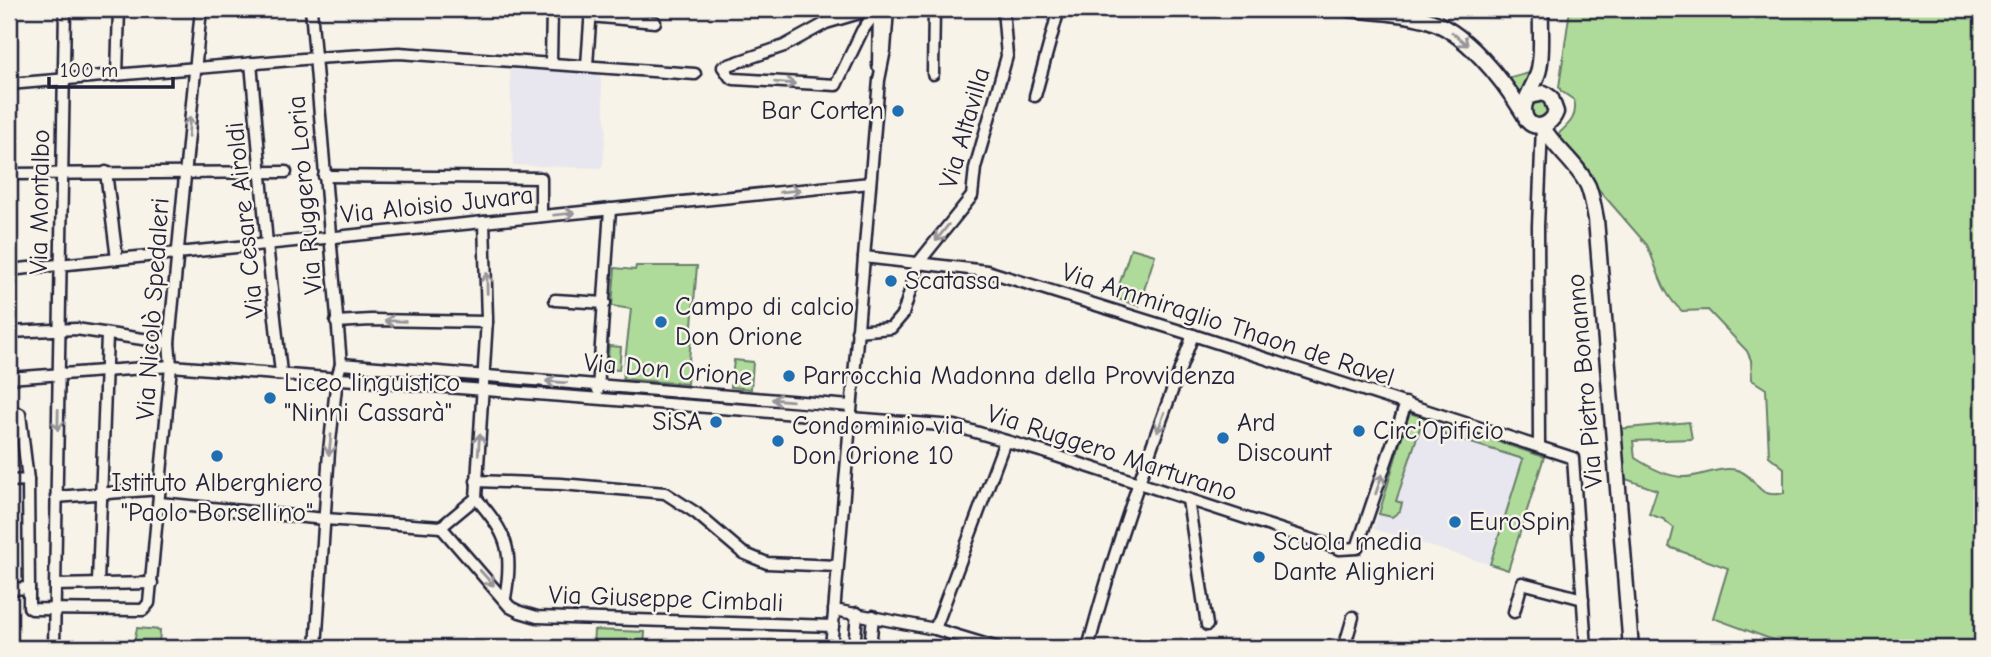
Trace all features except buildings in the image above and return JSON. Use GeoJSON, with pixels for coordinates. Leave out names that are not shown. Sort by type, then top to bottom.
{"type":"FeatureCollection","features":[{"type":"Feature","properties":{"kind":"street","name":"Via Montalbo"},"geometry":{"type":"LineString","coordinates":[[54,648],[65,9]]}},
{"type":"Feature","properties":{"kind":"street"},"geometry":{"type":"LineString","coordinates":[[117,75],[119,9]]}},
{"type":"Feature","properties":{"kind":"street","name":"Via Nicolò Spedaleri"},"geometry":{"type":"LineString","coordinates":[[54,610],[143,610],[149,603],[171,366],[169,343],[201,9]]}},
{"type":"Feature","properties":{"kind":"street","name":"Via Ruggero Loria"},"geometry":{"type":"LineString","coordinates":[[311,9],[341,364],[337,378],[324,519],[316,646]]}},
{"type":"Feature","properties":{"kind":"street"},"geometry":{"type":"LineString","coordinates":[[551,62],[552,9]]}},
{"type":"Feature","properties":{"kind":"street"},"geometry":{"type":"LineString","coordinates":[[877,9],[862,31],[836,86],[734,79],[730,78],[723,67],[784,46],[826,23],[877,9]]}},
{"type":"Feature","properties":{"kind":"street"},"geometry":{"type":"LineString","coordinates":[[831,648],[878,80],[877,9]]}},
{"type":"Feature","properties":{"kind":"street"},"geometry":{"type":"LineString","coordinates":[[878,80],[885,50],[888,9]]}},
{"type":"Feature","properties":{"kind":"street"},"geometry":{"type":"LineString","coordinates":[[933,74],[934,9]]}},
{"type":"Feature","properties":{"kind":"street","name":"Via Altavilla"},"geometry":{"type":"LineString","coordinates":[[857,331],[891,328],[903,314],[919,262],[972,196],[975,168],[1007,56],[1003,9]]}},
{"type":"Feature","properties":{"kind":"street"},"geometry":{"type":"LineString","coordinates":[[1035,96],[1059,9]]}},
{"type":"Feature","properties":{"kind":"street","name":"Via Pietro Bonanno"},"geometry":{"type":"LineString","coordinates":[[1349,9],[1413,16],[1442,25],[1458,36],[1508,90],[1547,146],[1588,186],[1596,219],[1631,648]]}},
{"type":"Feature","properties":{"kind":"street"},"geometry":{"type":"LineString","coordinates":[[1539,69],[1547,94],[1554,102],[1556,112],[1550,122],[1532,121],[1524,106],[1539,69],[1541,9]]}},
{"type":"Feature","properties":{"kind":"street"},"geometry":{"type":"LineString","coordinates":[[587,65],[590,13],[655,22]]}},
{"type":"Feature","properties":{"kind":"street"},"geometry":{"type":"LineString","coordinates":[[9,84],[399,53],[695,74]]}},
{"type":"Feature","properties":{"kind":"street","name":"Via Cesare Airoldi"},"geometry":{"type":"LineString","coordinates":[[251,63],[281,373]]}},
{"type":"Feature","properties":{"kind":"street"},"geometry":{"type":"LineString","coordinates":[[1530,96],[1547,94]]}},
{"type":"Feature","properties":{"kind":"street"},"geometry":{"type":"LineString","coordinates":[[1539,175],[1547,146]]}},
{"type":"Feature","properties":{"kind":"street"},"geometry":{"type":"LineString","coordinates":[[1539,446],[1539,175],[1544,148],[1547,146]]}},
{"type":"Feature","properties":{"kind":"street"},"geometry":{"type":"LineString","coordinates":[[106,172],[117,259]]}},
{"type":"Feature","properties":{"kind":"street"},"geometry":{"type":"LineString","coordinates":[[9,174],[286,172]]}},
{"type":"Feature","properties":{"kind":"street"},"geometry":{"type":"LineString","coordinates":[[324,176],[541,178],[541,216]]}},
{"type":"Feature","properties":{"kind":"street","name":"Via Aloisio Juvara"},"geometry":{"type":"LineString","coordinates":[[9,270],[870,183]]}},
{"type":"Feature","properties":{"kind":"street"},"geometry":{"type":"LineString","coordinates":[[598,398],[610,209]]}},
{"type":"Feature","properties":{"kind":"street"},"geometry":{"type":"LineString","coordinates":[[484,222],[487,322],[476,498],[496,522],[509,551],[510,574],[505,598]]}},
{"type":"Feature","properties":{"kind":"street","name":"Via Ammiraglio Thaon de Ravel"},"geometry":{"type":"LineString","coordinates":[[864,257],[987,271],[1573,458],[1583,599]]}},
{"type":"Feature","properties":{"kind":"street"},"geometry":{"type":"LineString","coordinates":[[555,300],[605,303]]}},
{"type":"Feature","properties":{"kind":"street"},"geometry":{"type":"LineString","coordinates":[[336,322],[487,322]]}},
{"type":"Feature","properties":{"kind":"street"},"geometry":{"type":"LineString","coordinates":[[9,332],[76,329],[169,343]]}},
{"type":"Feature","properties":{"kind":"street"},"geometry":{"type":"LineString","coordinates":[[98,583],[107,335]]}},
{"type":"Feature","properties":{"kind":"street"},"geometry":{"type":"LineString","coordinates":[[1088,648],[1107,577],[1138,482],[1193,335]]}},
{"type":"Feature","properties":{"kind":"street","name":"Via Don Orione"},"geometry":{"type":"LineString","coordinates":[[341,364],[850,406]]}},
{"type":"Feature","properties":{"kind":"street","name":"Via Don Orione"},"geometry":{"type":"LineString","coordinates":[[9,378],[171,366],[849,419]]}},
{"type":"Feature","properties":{"kind":"street","name":"Via Ruggero Marturano"},"geometry":{"type":"LineString","coordinates":[[849,419],[955,426],[1340,548],[1357,548],[1406,403]]}},
{"type":"Feature","properties":{"kind":"street"},"geometry":{"type":"LineString","coordinates":[[9,410],[20,414],[28,480],[29,607],[54,610]]}},
{"type":"Feature","properties":{"kind":"street"},"geometry":{"type":"LineString","coordinates":[[935,629],[1005,441]]}},
{"type":"Feature","properties":{"kind":"street"},"geometry":{"type":"LineString","coordinates":[[9,481],[28,480]]}},
{"type":"Feature","properties":{"kind":"street"},"geometry":{"type":"LineString","coordinates":[[476,481],[561,484],[665,493],[696,513],[743,553],[767,563],[838,566]]}},
{"type":"Feature","properties":{"kind":"street"},"geometry":{"type":"LineString","coordinates":[[56,497],[160,489]]}},
{"type":"Feature","properties":{"kind":"street"},"geometry":{"type":"LineString","coordinates":[[159,503],[441,527],[476,498]]}},
{"type":"Feature","properties":{"kind":"street"},"geometry":{"type":"LineString","coordinates":[[1188,500],[1207,625]]}},
{"type":"Feature","properties":{"kind":"street","name":"Via Giuseppe Cimbali"},"geometry":{"type":"LineString","coordinates":[[441,527],[510,607],[537,617],[833,626]]}},
{"type":"Feature","properties":{"kind":"street"},"geometry":{"type":"LineString","coordinates":[[55,585],[152,583]]}},
{"type":"Feature","properties":{"kind":"street"},"geometry":{"type":"LineString","coordinates":[[1514,612],[1522,583],[1583,599],[1586,648]]}},
{"type":"Feature","properties":{"kind":"street"},"geometry":{"type":"LineString","coordinates":[[9,589],[29,588]]}},
{"type":"Feature","properties":{"kind":"street"},"geometry":{"type":"LineString","coordinates":[[834,610],[935,629],[998,648]]}},
{"type":"Feature","properties":{"kind":"street"},"geometry":{"type":"LineString","coordinates":[[854,648],[856,613]]}},
{"type":"Feature","properties":{"kind":"street"},"geometry":{"type":"LineString","coordinates":[[870,648],[873,616]]}},
{"type":"Feature","properties":{"kind":"street"},"geometry":{"type":"LineString","coordinates":[[1343,648],[1353,617]]}},
{"type":"Feature","properties":{"kind":"shaded area"},"geometry":{"type":"Polygon","coordinates":[[[510,69],[600,74],[606,129],[603,165],[599,168],[513,165],[510,69]]]}},
{"type":"Feature","properties":{"kind":"shaded area"},"geometry":{"type":"Polygon","coordinates":[[[1409,413],[1544,457],[1508,570],[1374,529],[1409,413]]]}},
{"type":"Feature","properties":{"kind":"green space"},"geometry":{"type":"Polygon","coordinates":[[[1570,9],[1982,9],[1982,648],[1795,648],[1713,618],[1728,568],[1669,547],[1674,528],[1663,519],[1649,514],[1657,490],[1623,478],[1618,429],[1689,422],[1692,439],[1633,441],[1635,458],[1669,475],[1682,477],[1735,470],[1748,476],[1768,494],[1784,493],[1784,468],[1769,456],[1766,389],[1752,380],[1751,360],[1747,351],[1708,310],[1682,311],[1675,304],[1665,289],[1647,245],[1554,138],[1570,122],[1575,112],[1574,100],[1559,87],[1570,9]]]}},
{"type":"Feature","properties":{"kind":"green space"},"geometry":{"type":"Polygon","coordinates":[[[1529,73],[1528,88],[1519,96],[1507,79],[1529,73]]]}},
{"type":"Feature","properties":{"kind":"green space"},"geometry":{"type":"Polygon","coordinates":[[[1542,98],[1551,109],[1543,120],[1533,116],[1530,108],[1533,101],[1542,98]]]}},
{"type":"Feature","properties":{"kind":"green space"},"geometry":{"type":"Polygon","coordinates":[[[1131,248],[1155,255],[1139,306],[1115,298],[1131,248]]]}},
{"type":"Feature","properties":{"kind":"green space","name":"Campo di calcio Don Orione"},"geometry":{"type":"Polygon","coordinates":[[[636,266],[697,266],[687,384],[623,379],[631,309],[612,306],[615,268],[635,270],[636,266]]]}},
{"type":"Feature","properties":{"kind":"green space"},"geometry":{"type":"Polygon","coordinates":[[[609,346],[621,347],[619,370],[607,369],[609,346]]]}},
{"type":"Feature","properties":{"kind":"green space"},"geometry":{"type":"Polygon","coordinates":[[[734,360],[753,362],[751,389],[731,387],[734,360]]]}},
{"type":"Feature","properties":{"kind":"green space"},"geometry":{"type":"Polygon","coordinates":[[[1409,413],[1426,418],[1426,429],[1420,428],[1396,501],[1402,503],[1400,511],[1392,517],[1379,514],[1409,413]]]}},
{"type":"Feature","properties":{"kind":"green space"},"geometry":{"type":"Polygon","coordinates":[[[1441,425],[1544,457],[1508,570],[1490,564],[1523,459],[1439,433],[1441,425]]]}},
{"type":"Feature","properties":{"kind":"green space"},"geometry":{"type":"Polygon","coordinates":[[[137,628],[160,630],[159,645],[193,648],[133,648],[137,628]]]}},
{"type":"Feature","properties":{"kind":"green space"},"geometry":{"type":"Polygon","coordinates":[[[594,630],[645,632],[644,648],[593,648],[594,630]]]}},
{"type":"Feature","properties":{"kind":"place","name":"Bar Corten"},"geometry":{"type":"Point","coordinates":[898,111]}},
{"type":"Feature","properties":{"kind":"place","name":"Scatassa"},"geometry":{"type":"Point","coordinates":[891,281]}},
{"type":"Feature","properties":{"kind":"place","name":"Campo di calcio Don Orione"},"geometry":{"type":"Point","coordinates":[661,322]}},
{"type":"Feature","properties":{"kind":"place","name":"Parrocchia Madonna della Provvidenza"},"geometry":{"type":"Point","coordinates":[789,376]}},
{"type":"Feature","properties":{"kind":"place","name":"Liceo linguistico \"Ninni Cassarà\""},"geometry":{"type":"Point","coordinates":[270,398]}},
{"type":"Feature","properties":{"kind":"place","name":"SiSA"},"geometry":{"type":"Point","coordinates":[716,422]}},
{"type":"Feature","properties":{"kind":"place","name":"Circ'Opificio"},"geometry":{"type":"Point","coordinates":[1359,431]}},
{"type":"Feature","properties":{"kind":"place","name":"Ard Discount"},"geometry":{"type":"Point","coordinates":[1223,438]}},
{"type":"Feature","properties":{"kind":"place","name":"Condominio via Don Orione 10"},"geometry":{"type":"Point","coordinates":[778,441]}},
{"type":"Feature","properties":{"kind":"place","name":"Istituto Alberghiero \"Paolo Borsellino\""},"geometry":{"type":"Point","coordinates":[217,456]}},
{"type":"Feature","properties":{"kind":"place","name":"EuroSpin"},"geometry":{"type":"Point","coordinates":[1455,522]}},
{"type":"Feature","properties":{"kind":"place","name":"Scuola media Dante Alighieri"},"geometry":{"type":"Point","coordinates":[1259,557]}}]}
